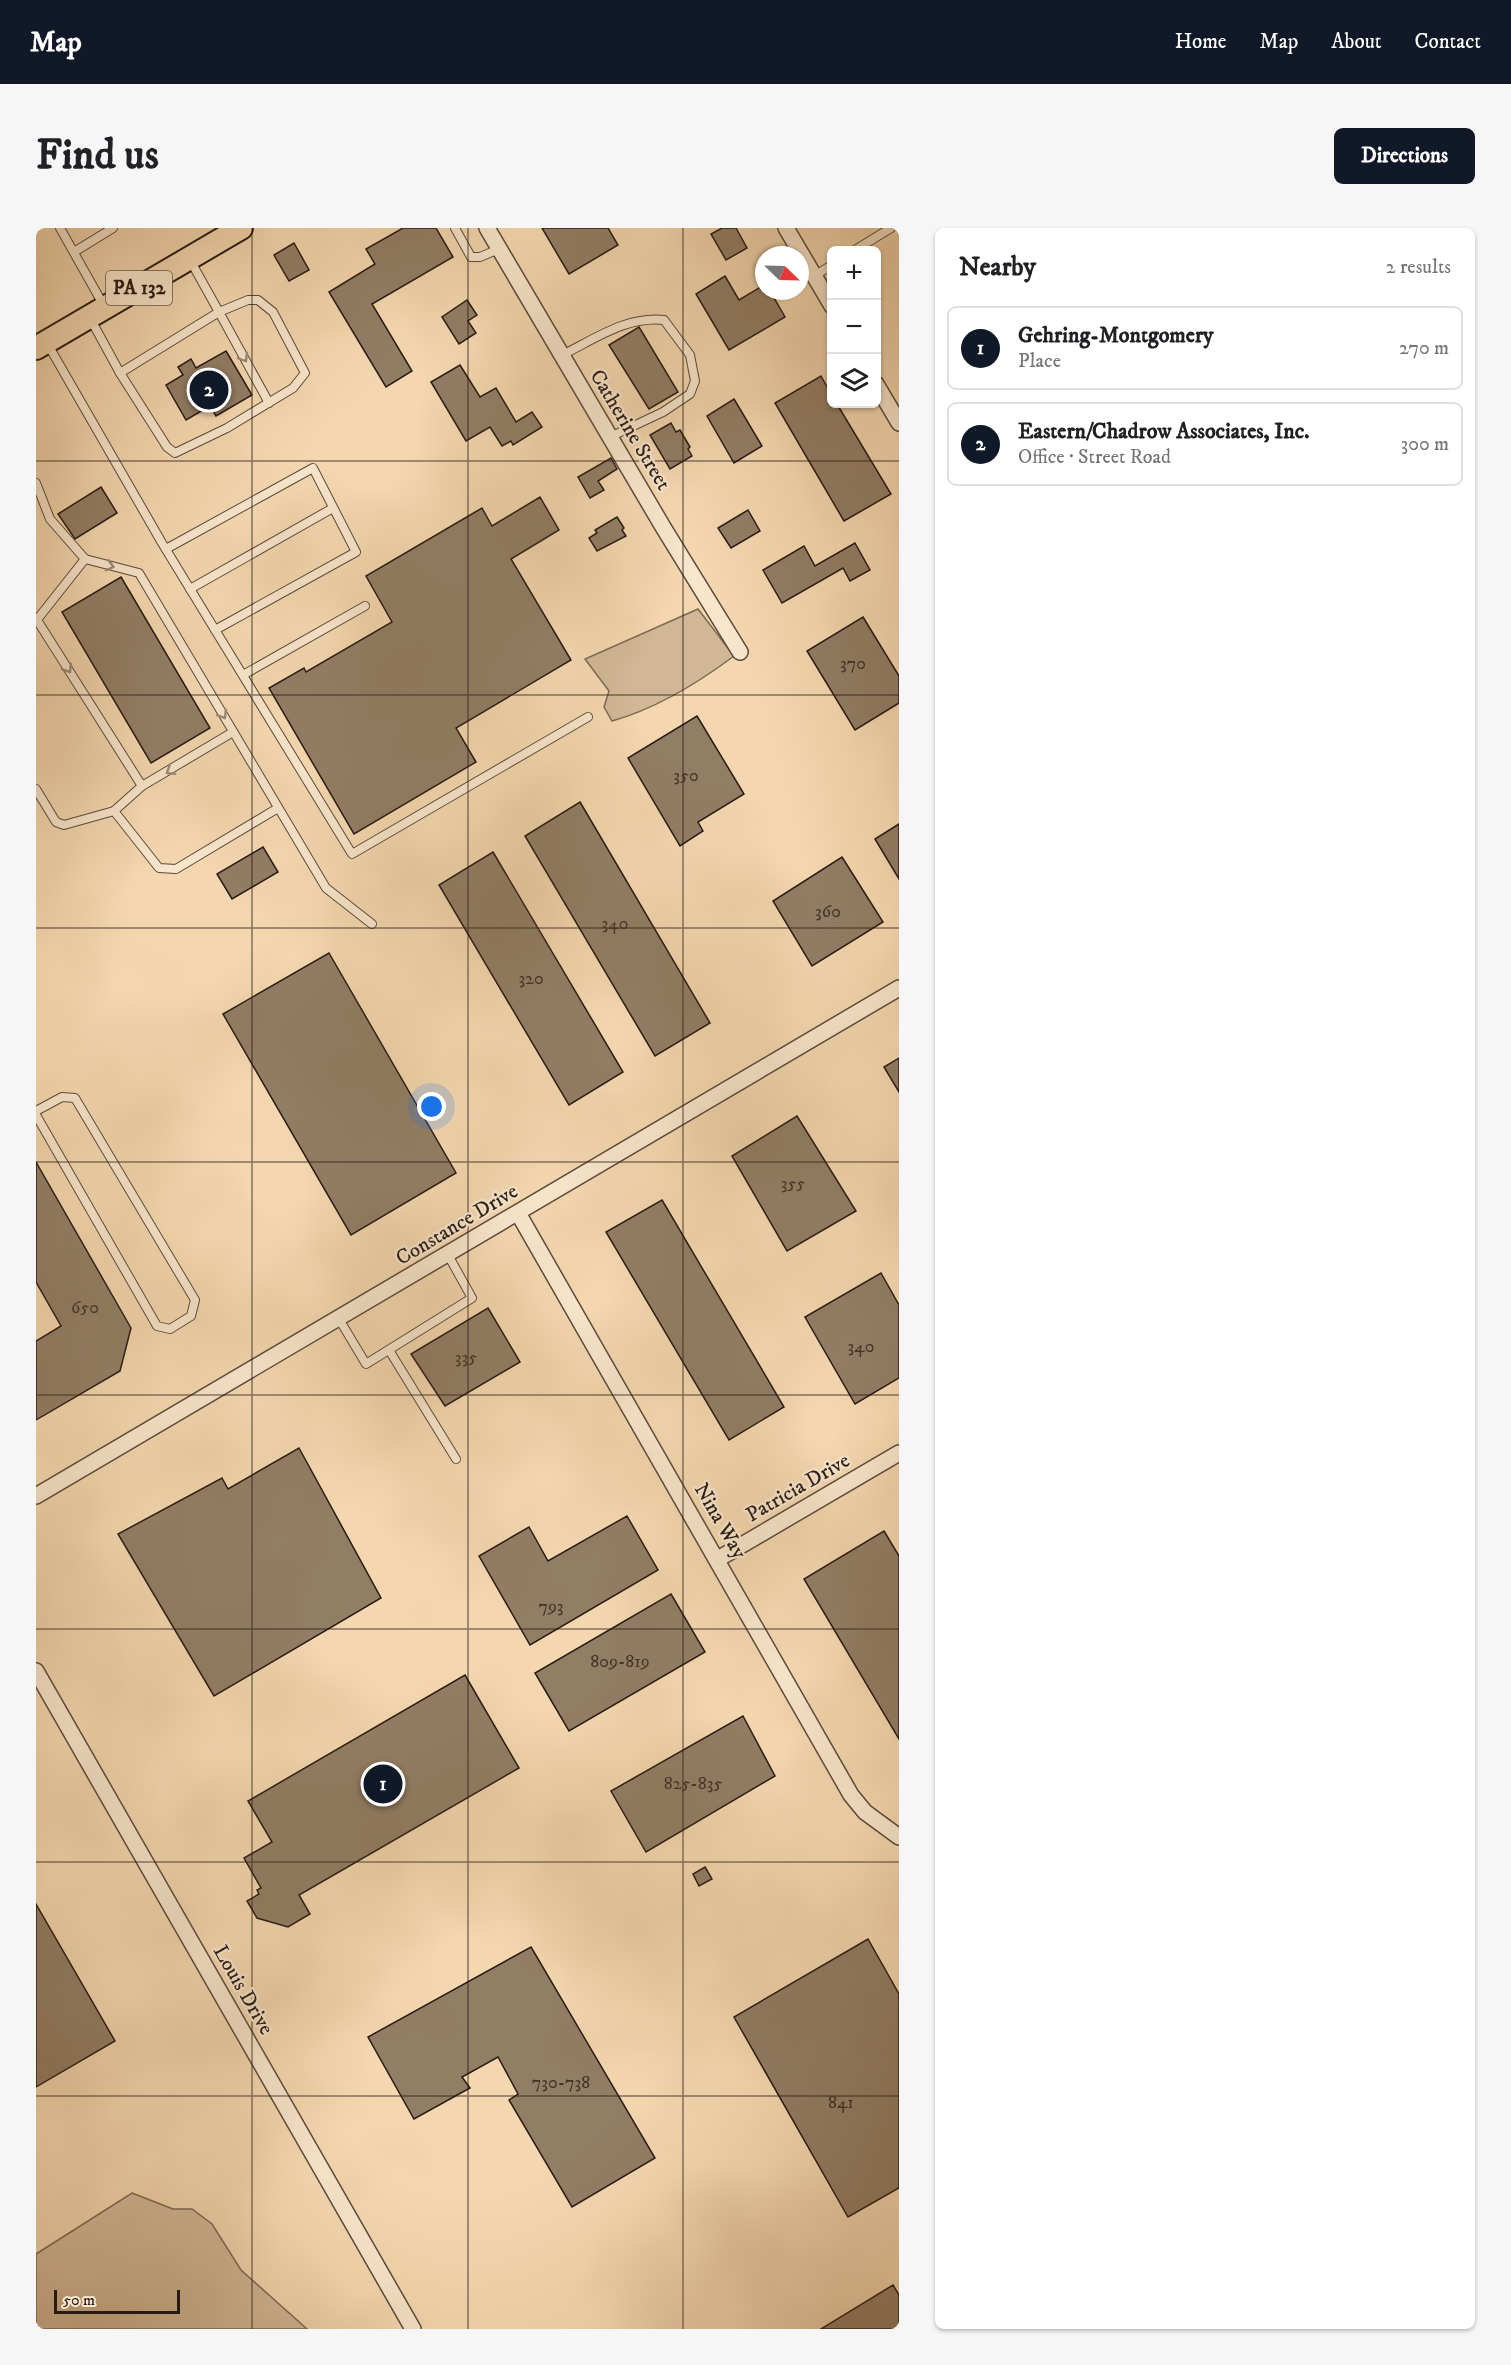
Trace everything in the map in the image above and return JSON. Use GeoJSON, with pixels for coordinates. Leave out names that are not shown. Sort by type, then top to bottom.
{"type":"FeatureCollection","features":[{"type":"Feature","properties":{"kind":"main road","name":"PA 132"},"geometry":{"type":"LineString","coordinates":[[41,345],[241,228]]}},
{"type":"Feature","properties":{"kind":"street","name":"Catherine Street"},"geometry":{"type":"LineString","coordinates":[[487,228],[740,652]]}},
{"type":"Feature","properties":{"kind":"street"},"geometry":{"type":"LineString","coordinates":[[786,228],[828,300]]}},
{"type":"Feature","properties":{"kind":"street"},"geometry":{"type":"LineString","coordinates":[[881,392],[899,423]]}},
{"type":"Feature","properties":{"kind":"street","name":"Constance Drive"},"geometry":{"type":"LineString","coordinates":[[36,1496],[899,988]]}},
{"type":"Feature","properties":{"kind":"street","name":"Nina Way"},"geometry":{"type":"LineString","coordinates":[[518,1213],[851,1795],[866,1812],[899,1837]]}},
{"type":"Feature","properties":{"kind":"street","name":"Patricia Drive"},"geometry":{"type":"LineString","coordinates":[[718,1559],[899,1453]]}},
{"type":"Feature","properties":{"kind":"street","name":"Louis Drive"},"geometry":{"type":"LineString","coordinates":[[36,1671],[413,2329]]}},
{"type":"Feature","properties":{"kind":"lane"},"geometry":{"type":"LineString","coordinates":[[60,228],[74,252],[120,373],[167,447],[175,453],[227,428],[269,403],[293,388],[305,373],[273,312],[258,300],[248,300],[219,312],[120,373]]}},
{"type":"Feature","properties":{"kind":"lane"},"geometry":{"type":"LineString","coordinates":[[74,252],[113,228]]}},
{"type":"Feature","properties":{"kind":"lane"},"geometry":{"type":"LineString","coordinates":[[455,228],[471,257],[480,257],[499,249]]}},
{"type":"Feature","properties":{"kind":"lane"},"geometry":{"type":"LineString","coordinates":[[862,246],[891,228]]}},
{"type":"Feature","properties":{"kind":"lane"},"geometry":{"type":"LineString","coordinates":[[189,259],[269,403]]}},
{"type":"Feature","properties":{"kind":"lane"},"geometry":{"type":"LineString","coordinates":[[814,276],[827,268]]}},
{"type":"Feature","properties":{"kind":"lane"},"geometry":{"type":"LineString","coordinates":[[562,355],[626,323],[648,318],[664,320],[690,355],[695,381],[690,394],[663,412],[610,437]]}},
{"type":"Feature","properties":{"kind":"lane"},"geometry":{"type":"LineString","coordinates":[[41,345],[352,854],[588,717]]}},
{"type":"Feature","properties":{"kind":"lane"},"geometry":{"type":"LineString","coordinates":[[166,549],[313,468],[356,552],[215,630]]}},
{"type":"Feature","properties":{"kind":"lane"},"geometry":{"type":"LineString","coordinates":[[36,483],[40,505],[85,559],[139,573],[326,888],[372,924]]}},
{"type":"Feature","properties":{"kind":"lane"},"geometry":{"type":"LineString","coordinates":[[190,589],[333,508]]}},
{"type":"Feature","properties":{"kind":"lane"},"geometry":{"type":"LineString","coordinates":[[85,559],[36,620],[142,786]]}},
{"type":"Feature","properties":{"kind":"lane"},"geometry":{"type":"LineString","coordinates":[[243,675],[365,606]]}},
{"type":"Feature","properties":{"kind":"lane"},"geometry":{"type":"LineString","coordinates":[[36,789],[56,822],[64,825],[114,811],[142,786],[233,732]]}},
{"type":"Feature","properties":{"kind":"lane"},"geometry":{"type":"LineString","coordinates":[[114,811],[159,868],[176,869],[278,808]]}},
{"type":"Feature","properties":{"kind":"lane"},"geometry":{"type":"LineString","coordinates":[[62,1097],[75,1098],[195,1300],[191,1316],[170,1329],[157,1326],[36,1113],[62,1097]]}},
{"type":"Feature","properties":{"kind":"lane"},"geometry":{"type":"LineString","coordinates":[[339,1319],[366,1364],[472,1298],[448,1255]]}},
{"type":"Feature","properties":{"kind":"lane"},"geometry":{"type":"LineString","coordinates":[[389,1350],[456,1459]]}},
{"type":"Feature","properties":{"kind":"shaded area"},"geometry":{"type":"Polygon","coordinates":[[[698,609],[734,656],[676,694],[644,710],[612,721],[604,707],[609,691],[585,659],[698,609]]]}},
{"type":"Feature","properties":{"kind":"shaded area"},"geometry":{"type":"Polygon","coordinates":[[[132,2193],[173,2209],[192,2209],[212,2224],[241,2270],[307,2329],[36,2329],[36,2254],[132,2193]]]}},
{"type":"Feature","properties":{"kind":"building"},"geometry":{"type":"Polygon","coordinates":[[[403,228],[436,228],[453,257],[372,304],[412,371],[386,387],[329,292],[375,264],[366,249],[403,228]]]}},
{"type":"Feature","properties":{"kind":"building"},"geometry":{"type":"Polygon","coordinates":[[[542,228],[608,228],[618,245],[569,274],[542,228]]]}},
{"type":"Feature","properties":{"kind":"building"},"geometry":{"type":"Polygon","coordinates":[[[722,228],[736,228],[747,248],[726,260],[711,234],[722,228]]]}},
{"type":"Feature","properties":{"kind":"building"},"geometry":{"type":"Polygon","coordinates":[[[294,243],[309,270],[289,281],[274,255],[294,243]]]}},
{"type":"Feature","properties":{"kind":"building"},"geometry":{"type":"Polygon","coordinates":[[[725,276],[739,300],[755,290],[755,300],[775,300],[785,317],[729,350],[696,294],[725,276]]]}},
{"type":"Feature","properties":{"kind":"building"},"geometry":{"type":"Polygon","coordinates":[[[467,300],[477,315],[468,321],[476,333],[459,344],[442,317],[467,300]]]}},
{"type":"Feature","properties":{"kind":"building"},"geometry":{"type":"Polygon","coordinates":[[[639,327],[678,392],[649,409],[609,345],[639,327]]]}},
{"type":"Feature","properties":{"kind":"building"},"geometry":{"type":"Polygon","coordinates":[[[226,351],[252,395],[216,416],[210,406],[186,420],[166,385],[183,375],[178,367],[191,359],[196,368],[226,351]]]}},
{"type":"Feature","properties":{"kind":"building"},"geometry":{"type":"Polygon","coordinates":[[[460,365],[480,397],[496,388],[516,422],[532,412],[542,427],[513,445],[511,441],[502,446],[490,427],[466,441],[431,382],[460,365]]]}},
{"type":"Feature","properties":{"kind":"building"},"geometry":{"type":"Polygon","coordinates":[[[821,376],[827,387],[827,408],[839,408],[891,494],[844,521],[775,403],[821,376]]]}},
{"type":"Feature","properties":{"kind":"building"},"geometry":{"type":"Polygon","coordinates":[[[734,399],[762,446],[734,463],[707,416],[734,399]]]}},
{"type":"Feature","properties":{"kind":"building"},"geometry":{"type":"Polygon","coordinates":[[[671,423],[676,432],[680,430],[690,447],[688,449],[692,456],[670,469],[650,435],[671,423]]]}},
{"type":"Feature","properties":{"kind":"building"},"geometry":{"type":"Polygon","coordinates":[[[611,458],[617,469],[598,481],[604,490],[590,498],[578,477],[611,458]]]}},
{"type":"Feature","properties":{"kind":"building"},"geometry":{"type":"Polygon","coordinates":[[[101,487],[117,513],[75,539],[58,514],[101,487]]]}},
{"type":"Feature","properties":{"kind":"building"},"geometry":{"type":"Polygon","coordinates":[[[540,497],[559,530],[511,559],[571,660],[456,728],[476,762],[354,834],[269,688],[304,668],[306,672],[392,622],[366,576],[482,508],[492,526],[540,497]]]}},
{"type":"Feature","properties":{"kind":"building"},"geometry":{"type":"Polygon","coordinates":[[[748,510],[760,531],[731,548],[718,528],[748,510]]]}},
{"type":"Feature","properties":{"kind":"building"},"geometry":{"type":"Polygon","coordinates":[[[617,517],[626,536],[597,551],[589,538],[597,533],[595,530],[617,517]]]}},
{"type":"Feature","properties":{"kind":"building"},"geometry":{"type":"Polygon","coordinates":[[[855,543],[870,570],[850,581],[843,568],[782,603],[763,570],[804,546],[815,566],[855,543]]]}},
{"type":"Feature","properties":{"kind":"building"},"geometry":{"type":"Polygon","coordinates":[[[121,577],[210,728],[151,763],[62,612],[121,577]]]}},
{"type":"Feature","properties":{"kind":"building"},"geometry":{"type":"Polygon","coordinates":[[[863,617],[899,676],[899,703],[855,730],[807,651],[863,617]]]}},
{"type":"Feature","properties":{"kind":"building"},"geometry":{"type":"Polygon","coordinates":[[[697,716],[744,794],[698,822],[703,831],[680,846],[628,758],[697,716]]]}},
{"type":"Feature","properties":{"kind":"building"},"geometry":{"type":"Polygon","coordinates":[[[580,802],[710,1023],[655,1056],[525,836],[580,802]]]}},
{"type":"Feature","properties":{"kind":"building"},"geometry":{"type":"Polygon","coordinates":[[[899,824],[899,879],[875,839],[899,824]]]}},
{"type":"Feature","properties":{"kind":"building"},"geometry":{"type":"Polygon","coordinates":[[[263,847],[278,872],[232,899],[217,874],[263,847]]]}},
{"type":"Feature","properties":{"kind":"building"},"geometry":{"type":"Polygon","coordinates":[[[493,852],[623,1072],[569,1105],[439,885],[493,852]]]}},
{"type":"Feature","properties":{"kind":"building"},"geometry":{"type":"Polygon","coordinates":[[[842,857],[883,922],[812,966],[773,901],[842,857]]]}},
{"type":"Feature","properties":{"kind":"building"},"geometry":{"type":"Polygon","coordinates":[[[329,953],[456,1173],[351,1235],[223,1014],[329,953]]]}},
{"type":"Feature","properties":{"kind":"building"},"geometry":{"type":"Polygon","coordinates":[[[899,1058],[899,1092],[884,1067],[899,1058]]]}},
{"type":"Feature","properties":{"kind":"building"},"geometry":{"type":"Polygon","coordinates":[[[797,1116],[856,1211],[787,1251],[732,1156],[797,1116]]]}},
{"type":"Feature","properties":{"kind":"building"},"geometry":{"type":"Polygon","coordinates":[[[36,1162],[131,1328],[120,1371],[36,1420],[36,1341],[61,1326],[36,1282],[36,1162]]]}},
{"type":"Feature","properties":{"kind":"building"},"geometry":{"type":"Polygon","coordinates":[[[662,1200],[784,1407],[729,1440],[606,1232],[662,1200]]]}},
{"type":"Feature","properties":{"kind":"building"},"geometry":{"type":"Polygon","coordinates":[[[881,1273],[899,1305],[899,1378],[855,1404],[805,1317],[881,1273]]]}},
{"type":"Feature","properties":{"kind":"building"},"geometry":{"type":"Polygon","coordinates":[[[488,1308],[520,1362],[445,1406],[411,1354],[488,1308]]]}},
{"type":"Feature","properties":{"kind":"building"},"geometry":{"type":"Polygon","coordinates":[[[299,1448],[381,1598],[214,1696],[118,1534],[222,1478],[228,1489],[299,1448]]]}},
{"type":"Feature","properties":{"kind":"building"},"geometry":{"type":"Polygon","coordinates":[[[627,1516],[658,1570],[530,1645],[479,1556],[529,1527],[548,1561],[627,1516]]]}},
{"type":"Feature","properties":{"kind":"building"},"geometry":{"type":"Polygon","coordinates":[[[884,1531],[899,1556],[899,1739],[804,1579],[884,1531]]]}},
{"type":"Feature","properties":{"kind":"building"},"geometry":{"type":"Polygon","coordinates":[[[671,1594],[705,1652],[569,1731],[535,1673],[671,1594]]]}},
{"type":"Feature","properties":{"kind":"building"},"geometry":{"type":"Polygon","coordinates":[[[465,1675],[519,1768],[299,1895],[310,1914],[288,1927],[257,1918],[247,1901],[259,1894],[257,1890],[261,1888],[244,1858],[272,1842],[248,1801],[465,1675]]]}},
{"type":"Feature","properties":{"kind":"building"},"geometry":{"type":"Polygon","coordinates":[[[743,1716],[775,1776],[646,1852],[611,1791],[743,1716]]]}},
{"type":"Feature","properties":{"kind":"building"},"geometry":{"type":"Polygon","coordinates":[[[705,1867],[712,1879],[699,1886],[693,1874],[705,1867]]]}},
{"type":"Feature","properties":{"kind":"building"},"geometry":{"type":"Polygon","coordinates":[[[36,1904],[115,2041],[36,2087],[36,1904]]]}},
{"type":"Feature","properties":{"kind":"building"},"geometry":{"type":"Polygon","coordinates":[[[868,1939],[899,1994],[899,2188],[848,2217],[734,2017],[868,1939]]]}},
{"type":"Feature","properties":{"kind":"building"},"geometry":{"type":"Polygon","coordinates":[[[531,1947],[655,2158],[572,2207],[509,2100],[518,2094],[498,2057],[462,2077],[470,2088],[414,2119],[368,2037],[531,1947]]]}},
{"type":"Feature","properties":{"kind":"building"},"geometry":{"type":"Polygon","coordinates":[[[893,2285],[899,2295],[899,2329],[821,2329],[893,2285]]]}},
{"type":"Feature","properties":{"kind":"place","name":"Eastern/Chadrow Associates, Inc."},"geometry":{"type":"Point","coordinates":[209,390]}},
{"type":"Feature","properties":{"kind":"place","name":"Gehring-Montgomery"},"geometry":{"type":"Point","coordinates":[383,1784]}}]}
